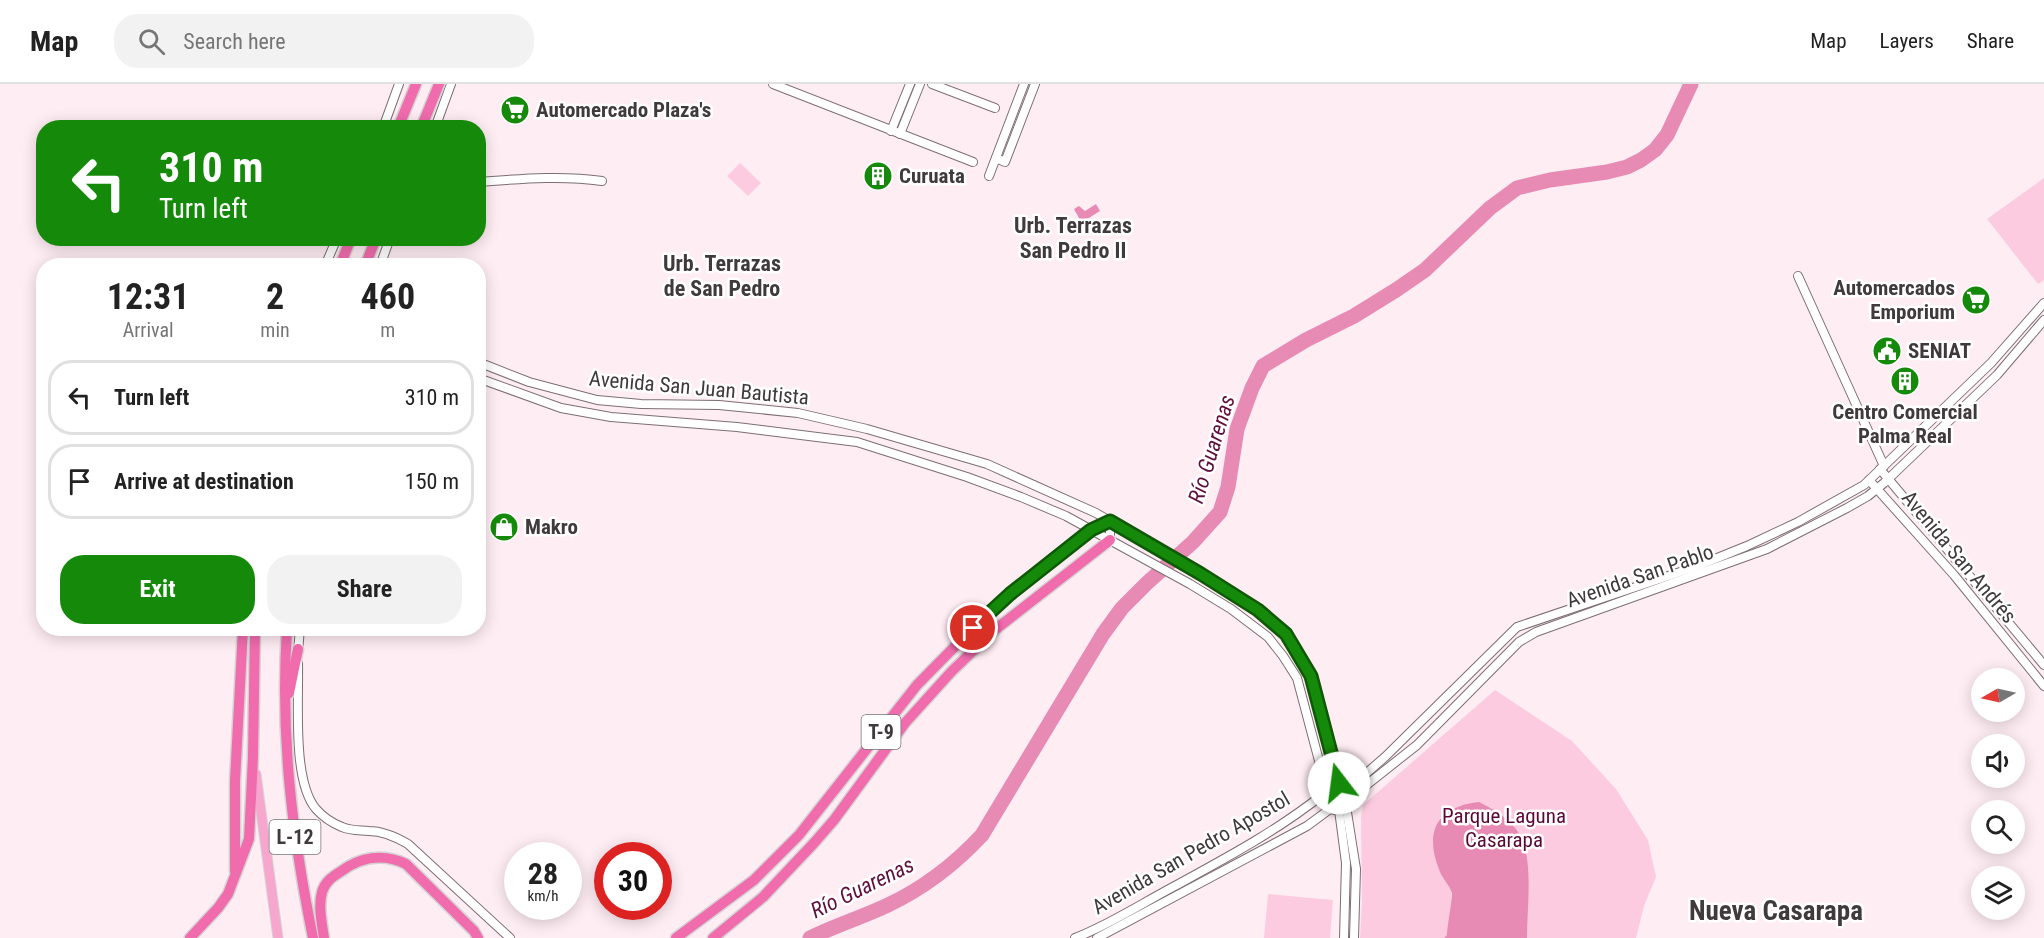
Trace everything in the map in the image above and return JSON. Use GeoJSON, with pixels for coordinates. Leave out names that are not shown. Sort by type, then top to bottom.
{"type":"FeatureCollection","features":[{"type":"Feature","properties":{"kind":"highway"},"geometry":{"type":"LineString","coordinates":[[401,120],[416,84]]}},
{"type":"Feature","properties":{"kind":"highway"},"geometry":{"type":"LineString","coordinates":[[425,120],[439,84]]}},
{"type":"Feature","properties":{"kind":"highway","name":"T-9"},"geometry":{"type":"LineString","coordinates":[[676,938],[754,880],[799,835],[925,677],[1010,594],[1091,530]]}},
{"type":"Feature","properties":{"kind":"highway","name":"T-9"},"geometry":{"type":"LineString","coordinates":[[713,938],[763,897],[814,843],[834,820],[904,723],[952,671],[996,628],[1110,540]]}},
{"type":"Feature","properties":{"kind":"highway"},"geometry":{"type":"LineString","coordinates":[[234,881],[243,636]]}},
{"type":"Feature","properties":{"kind":"highway","name":"L-12"},"geometry":{"type":"LineString","coordinates":[[253,757],[255,636]]}},
{"type":"Feature","properties":{"kind":"highway","name":"L-12"},"geometry":{"type":"LineString","coordinates":[[286,636],[284,735],[296,838],[313,938]]}},
{"type":"Feature","properties":{"kind":"highway"},"geometry":{"type":"LineString","coordinates":[[284,735],[298,649]]}},
{"type":"Feature","properties":{"kind":"highway"},"geometry":{"type":"LineString","coordinates":[[190,938],[218,908],[234,881],[249,839],[253,757]]}},
{"type":"Feature","properties":{"kind":"highway"},"geometry":{"type":"LineString","coordinates":[[324,938],[321,895],[325,885],[348,866],[366,858],[377,857],[406,864],[474,930],[478,938]]}},
{"type":"Feature","properties":{"kind":"main road","name":"L-12"},"geometry":{"type":"LineString","coordinates":[[253,757],[278,938]]}},
{"type":"Feature","properties":{"kind":"street"},"geometry":{"type":"LineString","coordinates":[[386,120],[399,84]]}},
{"type":"Feature","properties":{"kind":"street"},"geometry":{"type":"LineString","coordinates":[[438,120],[452,84]]}},
{"type":"Feature","properties":{"kind":"street"},"geometry":{"type":"LineString","coordinates":[[773,84],[973,162]]}},
{"type":"Feature","properties":{"kind":"street"},"geometry":{"type":"LineString","coordinates":[[891,131],[910,84]]}},
{"type":"Feature","properties":{"kind":"street"},"geometry":{"type":"LineString","coordinates":[[900,134],[920,84]]}},
{"type":"Feature","properties":{"kind":"street"},"geometry":{"type":"LineString","coordinates":[[932,84],[995,108]]}},
{"type":"Feature","properties":{"kind":"street"},"geometry":{"type":"LineString","coordinates":[[989,176],[1024,84]]}},
{"type":"Feature","properties":{"kind":"street"},"geometry":{"type":"LineString","coordinates":[[996,158],[1005,162],[1035,84]]}},
{"type":"Feature","properties":{"kind":"street"},"geometry":{"type":"LineString","coordinates":[[1001,144],[1010,148]]}},
{"type":"Feature","properties":{"kind":"street"},"geometry":{"type":"LineString","coordinates":[[486,181],[541,178],[581,178],[602,181]]}},
{"type":"Feature","properties":{"kind":"street","name":"Avenida San Andrés"},"geometry":{"type":"LineString","coordinates":[[1798,276],[1888,479],[2044,665]]}},
{"type":"Feature","properties":{"kind":"street","name":"Avenida San Pablo"},"geometry":{"type":"LineString","coordinates":[[1343,785],[1362,777],[1409,735],[1517,627],[1747,546],[1850,494],[1869,480],[1951,403],[2044,303]]}},
{"type":"Feature","properties":{"kind":"street","name":"Avenida San Pablo"},"geometry":{"type":"LineString","coordinates":[[1341,806],[1417,745],[1519,642],[1536,632],[1729,564],[1778,543],[1847,508],[1877,488],[1997,375],[2044,320]]}},
{"type":"Feature","properties":{"kind":"street","name":"Avenida San Juan Bautista"},"geometry":{"type":"LineString","coordinates":[[486,365],[529,382],[597,400],[641,404],[719,405],[798,413],[867,429],[987,464],[1037,485],[1110,521],[1201,574],[1274,622],[1297,650],[1311,676],[1343,785],[1341,806],[1346,863],[1344,938]]}},
{"type":"Feature","properties":{"kind":"street","name":"Avenida San Juan Bautista"},"geometry":{"type":"LineString","coordinates":[[486,381],[561,408],[611,417],[737,427],[856,442],[967,477],[1066,516],[1190,584],[1231,609],[1268,637],[1297,678],[1324,791],[1324,803],[1341,806]]}},
{"type":"Feature","properties":{"kind":"street"},"geometry":{"type":"LineString","coordinates":[[1962,391],[1970,400]]}},
{"type":"Feature","properties":{"kind":"street"},"geometry":{"type":"LineString","coordinates":[[1951,403],[1959,411]]}},
{"type":"Feature","properties":{"kind":"street","name":"Avenida San Andrés"},"geometry":{"type":"LineString","coordinates":[[1869,480],[1954,575],[2044,686]]}},
{"type":"Feature","properties":{"kind":"street"},"geometry":{"type":"LineString","coordinates":[[1110,521],[1110,540]]}},
{"type":"Feature","properties":{"kind":"street","name":"T-9"},"geometry":{"type":"LineString","coordinates":[[1091,530],[1110,521]]}},
{"type":"Feature","properties":{"kind":"street"},"geometry":{"type":"LineString","coordinates":[[1773,534],[1778,543]]}},
{"type":"Feature","properties":{"kind":"street"},"geometry":{"type":"LineString","coordinates":[[1664,577],[1668,586]]}},
{"type":"Feature","properties":{"kind":"street"},"geometry":{"type":"LineString","coordinates":[[1530,621],[1536,632]]}},
{"type":"Feature","properties":{"kind":"street"},"geometry":{"type":"LineString","coordinates":[[299,636],[300,758],[305,786],[315,808],[334,824],[345,829],[383,833],[408,844],[510,938]]}},
{"type":"Feature","properties":{"kind":"street"},"geometry":{"type":"LineString","coordinates":[[1324,791],[1332,783],[1343,785]]}},
{"type":"Feature","properties":{"kind":"street","name":"Avenida San Pedro Apostol"},"geometry":{"type":"LineString","coordinates":[[1075,938],[1239,850],[1305,809],[1324,791]]}},
{"type":"Feature","properties":{"kind":"street","name":"Avenida San Juan Bautista"},"geometry":{"type":"LineString","coordinates":[[1341,806],[1356,869],[1354,938]]}},
{"type":"Feature","properties":{"kind":"street","name":"Avenida San Pedro Apostol"},"geometry":{"type":"LineString","coordinates":[[1097,938],[1341,806]]}},
{"type":"Feature","properties":{"kind":"green space"},"geometry":{"type":"Polygon","coordinates":[[[740,163],[761,183],[748,196],[727,176],[740,163]]]}},
{"type":"Feature","properties":{"kind":"green space"},"geometry":{"type":"Polygon","coordinates":[[[2044,178],[2044,280],[2038,284],[1987,219],[2044,178]]]}},
{"type":"Feature","properties":{"kind":"green space","name":"Parque Laguna Casarapa"},"geometry":{"type":"Polygon","coordinates":[[[1495,690],[1572,741],[1616,789],[1648,840],[1656,877],[1644,906],[1636,938],[1360,938],[1363,805],[1495,690]]]}},
{"type":"Feature","properties":{"kind":"green space"},"geometry":{"type":"Polygon","coordinates":[[[1268,894],[1333,900],[1330,938],[1264,938],[1268,894]]]}},
{"type":"Feature","properties":{"kind":"shaded area"},"geometry":{"type":"Polygon","coordinates":[[[1096,204],[1100,211],[1080,224],[1074,209],[1079,206],[1085,211],[1096,204]]]}},
{"type":"Feature","properties":{"kind":"shaded area"},"geometry":{"type":"Polygon","coordinates":[[[1479,802],[1509,821],[1522,839],[1529,887],[1527,938],[1444,938],[1447,935],[1452,893],[1435,858],[1434,834],[1443,816],[1464,805],[1479,802]]]}},
{"type":"Feature","properties":{"kind":"waterway","name":"Río Guarenas"},"geometry":{"type":"LineString","coordinates":[[810,938],[879,909],[914,891],[961,856],[982,835],[1103,634],[1122,608],[1193,542],[1220,512],[1228,487],[1237,429],[1263,366],[1306,340],[1354,316],[1425,270],[1490,208],[1517,188],[1550,180],[1607,172],[1627,167],[1641,160],[1655,150],[1667,135],[1691,84]]}},
{"type":"Feature","properties":{"kind":"place","name":"Automercado Plaza's"},"geometry":{"type":"Point","coordinates":[515,110]}},
{"type":"Feature","properties":{"kind":"place","name":"Curuata"},"geometry":{"type":"Point","coordinates":[878,176]}},
{"type":"Feature","properties":{"kind":"place","name":"Automercados Emporium"},"geometry":{"type":"Point","coordinates":[1976,300]}},
{"type":"Feature","properties":{"kind":"place","name":"SENIAT"},"geometry":{"type":"Point","coordinates":[1887,351]}},
{"type":"Feature","properties":{"kind":"place","name":"Centro Comercial Palma Real"},"geometry":{"type":"Point","coordinates":[1905,381]}},
{"type":"Feature","properties":{"kind":"place","name":"Makro"},"geometry":{"type":"Point","coordinates":[504,527]}},
{"type":"Feature","properties":{"kind":"district","name":"Urb. Terrazas San Pedro II"},"geometry":{"type":"Point","coordinates":[1073,238]}},
{"type":"Feature","properties":{"kind":"district","name":"Urb. Terrazas de San Pedro"},"geometry":{"type":"Point","coordinates":[722,276]}},
{"type":"Feature","properties":{"kind":"district","name":"Nueva Casarapa"},"geometry":{"type":"Point","coordinates":[1776,911]}},
{"type":"Feature","properties":{"kind":"route"},"geometry":{"type":"LineString","coordinates":[[973,628],[1010,594],[1091,530],[1110,521],[1258,610],[1286,634],[1311,676],[1339,783]]}}]}
